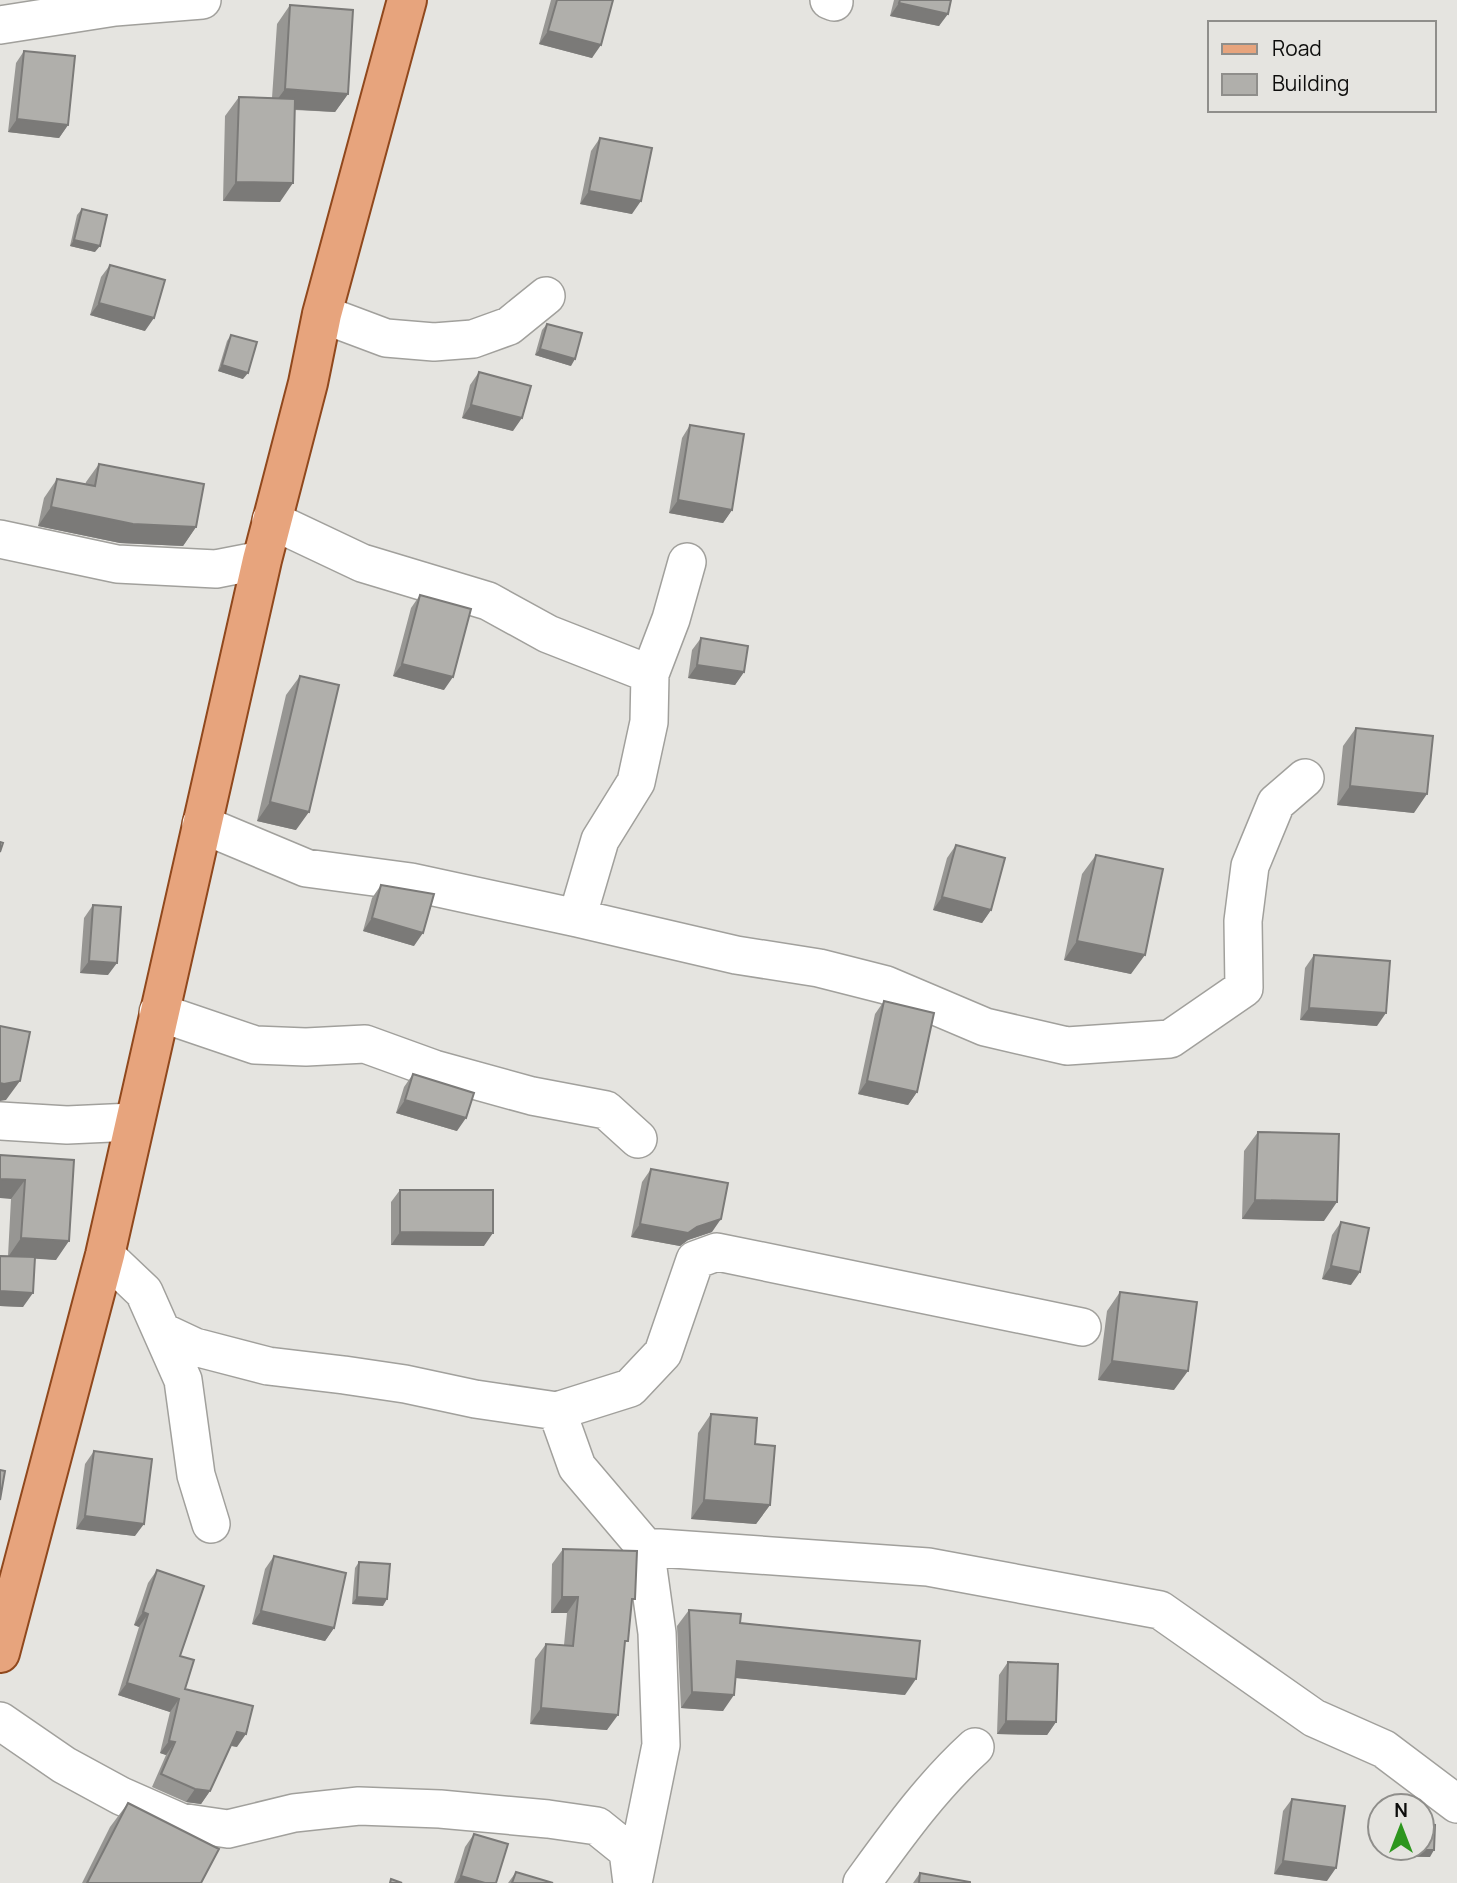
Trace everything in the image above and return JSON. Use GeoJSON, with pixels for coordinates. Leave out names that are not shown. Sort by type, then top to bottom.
{"type":"FeatureCollection","features":[{"type":"Feature","properties":{"kind":"main road"},"geometry":{"type":"LineString","coordinates":[[0,1653],[104,1255],[271,520],[308,383],[322,314],[407,0]]}},
{"type":"Feature","properties":{"kind":"street"},"geometry":{"type":"LineString","coordinates":[[0,25],[116,6],[190,0]]}},
{"type":"Feature","properties":{"kind":"street"},"geometry":{"type":"LineString","coordinates":[[322,314],[386,338],[435,342],[473,340],[509,326],[546,296]]}},
{"type":"Feature","properties":{"kind":"street"},"geometry":{"type":"LineString","coordinates":[[271,520],[362,563],[488,601],[548,634],[650,674]]}},
{"type":"Feature","properties":{"kind":"street"},"geometry":{"type":"LineString","coordinates":[[0,539],[117,564],[216,569],[262,560]]}},
{"type":"Feature","properties":{"kind":"street"},"geometry":{"type":"LineString","coordinates":[[577,918],[600,840],[636,782],[649,722],[650,674],[671,619],[687,562]]}},
{"type":"Feature","properties":{"kind":"street"},"geometry":{"type":"LineString","coordinates":[[201,824],[306,869],[411,882],[736,955],[819,968],[886,985],[985,1027],[1067,1046],[1170,1039],[1244,988],[1243,921],[1250,866],[1276,803],[1305,778]]}},
{"type":"Feature","properties":{"kind":"street"},"geometry":{"type":"LineString","coordinates":[[159,1012],[256,1045],[306,1047],[365,1044],[435,1069],[532,1096],[606,1110],[638,1139]]}},
{"type":"Feature","properties":{"kind":"street"},"geometry":{"type":"LineString","coordinates":[[0,1121],[67,1125],[133,1122]]}},
{"type":"Feature","properties":{"kind":"street"},"geometry":{"type":"LineString","coordinates":[[163,1332],[195,1347],[268,1366],[405,1384],[475,1399],[557,1410],[630,1388],[663,1353],[695,1260],[717,1252],[1082,1326]]}},
{"type":"Feature","properties":{"kind":"street"},"geometry":{"type":"LineString","coordinates":[[104,1255],[144,1292],[183,1380],[196,1475],[211,1524]]}},
{"type":"Feature","properties":{"kind":"street"},"geometry":{"type":"LineString","coordinates":[[557,1410],[578,1467],[645,1547],[657,1633],[661,1745],[633,1883]]}},
{"type":"Feature","properties":{"kind":"street"},"geometry":{"type":"LineString","coordinates":[[645,1547],[928,1567],[1160,1610],[1314,1718],[1384,1749],[1457,1804]]}},
{"type":"Feature","properties":{"kind":"street"},"geometry":{"type":"LineString","coordinates":[[0,1721],[64,1765],[121,1796],[180,1822],[228,1829],[294,1813],[359,1806],[440,1809],[548,1819],[597,1826],[628,1852],[633,1883]]}},
{"type":"Feature","properties":{"kind":"street"},"geometry":{"type":"LineString","coordinates":[[862,1883],[950,1770],[975,1747]]}},
{"type":"Feature","properties":{"kind":"building"},"geometry":{"type":"Polygon","coordinates":[[[557,0],[613,0],[601,45],[548,31],[557,0]]]}},
{"type":"Feature","properties":{"kind":"building"},"geometry":{"type":"Polygon","coordinates":[[[900,0],[951,0],[948,14],[899,3],[900,0]]]}},
{"type":"Feature","properties":{"kind":"building"},"geometry":{"type":"Polygon","coordinates":[[[290,5],[353,10],[348,94],[285,89],[290,5]]]}},
{"type":"Feature","properties":{"kind":"building"},"geometry":{"type":"Polygon","coordinates":[[[24,51],[75,56],[68,125],[17,119],[24,51]]]}},
{"type":"Feature","properties":{"kind":"building"},"geometry":{"type":"Polygon","coordinates":[[[239,97],[295,99],[293,183],[236,182],[239,97]]]}},
{"type":"Feature","properties":{"kind":"building"},"geometry":{"type":"Polygon","coordinates":[[[600,138],[652,148],[641,201],[589,191],[600,138]]]}},
{"type":"Feature","properties":{"kind":"building"},"geometry":{"type":"Polygon","coordinates":[[[82,209],[107,215],[100,246],[74,240],[82,209]]]}},
{"type":"Feature","properties":{"kind":"building"},"geometry":{"type":"Polygon","coordinates":[[[110,265],[165,280],[154,318],[99,303],[110,265]]]}},
{"type":"Feature","properties":{"kind":"building"},"geometry":{"type":"Polygon","coordinates":[[[547,324],[582,333],[575,359],[540,349],[547,324]]]}},
{"type":"Feature","properties":{"kind":"building"},"geometry":{"type":"Polygon","coordinates":[[[231,335],[257,342],[248,373],[222,365],[231,335]]]}},
{"type":"Feature","properties":{"kind":"building"},"geometry":{"type":"Polygon","coordinates":[[[479,372],[531,386],[522,418],[471,405],[479,372]]]}},
{"type":"Feature","properties":{"kind":"building"},"geometry":{"type":"Polygon","coordinates":[[[690,425],[744,434],[732,510],[678,500],[690,425]]]}},
{"type":"Feature","properties":{"kind":"building"},"geometry":{"type":"Polygon","coordinates":[[[99,464],[204,484],[196,527],[133,524],[51,507],[57,479],[95,486],[99,464]]]}},
{"type":"Feature","properties":{"kind":"building"},"geometry":{"type":"Polygon","coordinates":[[[420,595],[471,609],[453,677],[402,664],[420,595]]]}},
{"type":"Feature","properties":{"kind":"building"},"geometry":{"type":"Polygon","coordinates":[[[701,638],[748,646],[744,672],[697,665],[701,638]]]}},
{"type":"Feature","properties":{"kind":"building"},"geometry":{"type":"Polygon","coordinates":[[[300,676],[339,685],[309,812],[270,802],[300,676]]]}},
{"type":"Feature","properties":{"kind":"building"},"geometry":{"type":"Polygon","coordinates":[[[1356,728],[1433,736],[1427,794],[1350,786],[1356,728]]]}},
{"type":"Feature","properties":{"kind":"building"},"geometry":{"type":"Polygon","coordinates":[[[956,845],[1005,858],[991,910],[942,897],[956,845]]]}},
{"type":"Feature","properties":{"kind":"building"},"geometry":{"type":"Polygon","coordinates":[[[1096,855],[1163,869],[1145,955],[1077,941],[1096,855]]]}},
{"type":"Feature","properties":{"kind":"building"},"geometry":{"type":"Polygon","coordinates":[[[381,885],[434,894],[423,933],[372,918],[381,885]]]}},
{"type":"Feature","properties":{"kind":"building"},"geometry":{"type":"Polygon","coordinates":[[[93,905],[121,907],[117,963],[89,961],[93,905]]]}},
{"type":"Feature","properties":{"kind":"building"},"geometry":{"type":"Polygon","coordinates":[[[1314,955],[1390,961],[1386,1013],[1309,1008],[1314,955]]]}},
{"type":"Feature","properties":{"kind":"building"},"geometry":{"type":"Polygon","coordinates":[[[884,1001],[934,1013],[917,1092],[867,1081],[884,1001]]]}},
{"type":"Feature","properties":{"kind":"building"},"geometry":{"type":"Polygon","coordinates":[[[0,1026],[30,1032],[20,1081],[0,1083],[0,1026]]]}},
{"type":"Feature","properties":{"kind":"building"},"geometry":{"type":"Polygon","coordinates":[[[413,1074],[474,1093],[466,1118],[405,1100],[413,1074]]]}},
{"type":"Feature","properties":{"kind":"building"},"geometry":{"type":"Polygon","coordinates":[[[1258,1132],[1339,1134],[1337,1202],[1255,1200],[1258,1132]]]}},
{"type":"Feature","properties":{"kind":"building"},"geometry":{"type":"Polygon","coordinates":[[[0,1155],[74,1160],[69,1241],[21,1238],[25,1180],[0,1179],[0,1155]]]}},
{"type":"Feature","properties":{"kind":"building"},"geometry":{"type":"Polygon","coordinates":[[[651,1169],[728,1183],[721,1219],[688,1233],[640,1224],[651,1169]]]}},
{"type":"Feature","properties":{"kind":"building"},"geometry":{"type":"Polygon","coordinates":[[[400,1190],[493,1190],[493,1233],[400,1232],[400,1190]]]}},
{"type":"Feature","properties":{"kind":"building"},"geometry":{"type":"Polygon","coordinates":[[[1341,1222],[1369,1228],[1360,1272],[1331,1266],[1341,1222]]]}},
{"type":"Feature","properties":{"kind":"building"},"geometry":{"type":"Polygon","coordinates":[[[0,1256],[35,1257],[33,1293],[0,1291],[0,1256]]]}},
{"type":"Feature","properties":{"kind":"building"},"geometry":{"type":"Polygon","coordinates":[[[1120,1292],[1197,1302],[1188,1371],[1112,1361],[1120,1292]]]}},
{"type":"Feature","properties":{"kind":"building"},"geometry":{"type":"Polygon","coordinates":[[[711,1414],[757,1418],[755,1444],[775,1446],[770,1505],[704,1500],[711,1414]]]}},
{"type":"Feature","properties":{"kind":"building"},"geometry":{"type":"Polygon","coordinates":[[[94,1451],[152,1459],[144,1524],[85,1516],[94,1451]]]}},
{"type":"Feature","properties":{"kind":"building"},"geometry":{"type":"Polygon","coordinates":[[[0,1470],[5,1471],[0,1500],[0,1470]]]}},
{"type":"Feature","properties":{"kind":"building"},"geometry":{"type":"Polygon","coordinates":[[[563,1549],[637,1551],[635,1599],[632,1599],[628,1641],[625,1641],[618,1715],[541,1708],[546,1644],[573,1646],[578,1597],[562,1597],[563,1549]]]}},
{"type":"Feature","properties":{"kind":"building"},"geometry":{"type":"Polygon","coordinates":[[[274,1556],[346,1573],[334,1628],[261,1611],[274,1556]]]}},
{"type":"Feature","properties":{"kind":"building"},"geometry":{"type":"Polygon","coordinates":[[[359,1562],[390,1564],[387,1599],[357,1597],[359,1562]]]}},
{"type":"Feature","properties":{"kind":"building"},"geometry":{"type":"Polygon","coordinates":[[[157,1570],[204,1586],[180,1656],[194,1660],[185,1689],[253,1706],[246,1734],[237,1732],[210,1791],[195,1789],[161,1774],[175,1742],[169,1741],[179,1699],[127,1683],[148,1614],[143,1612],[157,1570]]]}},
{"type":"Feature","properties":{"kind":"building"},"geometry":{"type":"Polygon","coordinates":[[[689,1610],[741,1614],[740,1623],[920,1641],[916,1679],[737,1661],[734,1695],[692,1692],[689,1610]]]}},
{"type":"Feature","properties":{"kind":"building"},"geometry":{"type":"Polygon","coordinates":[[[1008,1662],[1058,1664],[1056,1722],[1006,1721],[1008,1662]]]}},
{"type":"Feature","properties":{"kind":"building"},"geometry":{"type":"Polygon","coordinates":[[[1292,1799],[1345,1806],[1336,1868],[1283,1861],[1292,1799]]]}},
{"type":"Feature","properties":{"kind":"building"},"geometry":{"type":"Polygon","coordinates":[[[128,1803],[219,1849],[201,1883],[87,1883],[128,1803]]]}},
{"type":"Feature","properties":{"kind":"building"},"geometry":{"type":"Polygon","coordinates":[[[474,1834],[508,1844],[496,1883],[485,1883],[461,1876],[474,1834]]]}},
{"type":"Feature","properties":{"kind":"building"},"geometry":{"type":"Polygon","coordinates":[[[516,1872],[553,1883],[512,1883],[516,1872]]]}},
{"type":"Feature","properties":{"kind":"building"},"geometry":{"type":"Polygon","coordinates":[[[920,1873],[970,1882],[970,1883],[919,1883],[920,1873]]]}}]}
